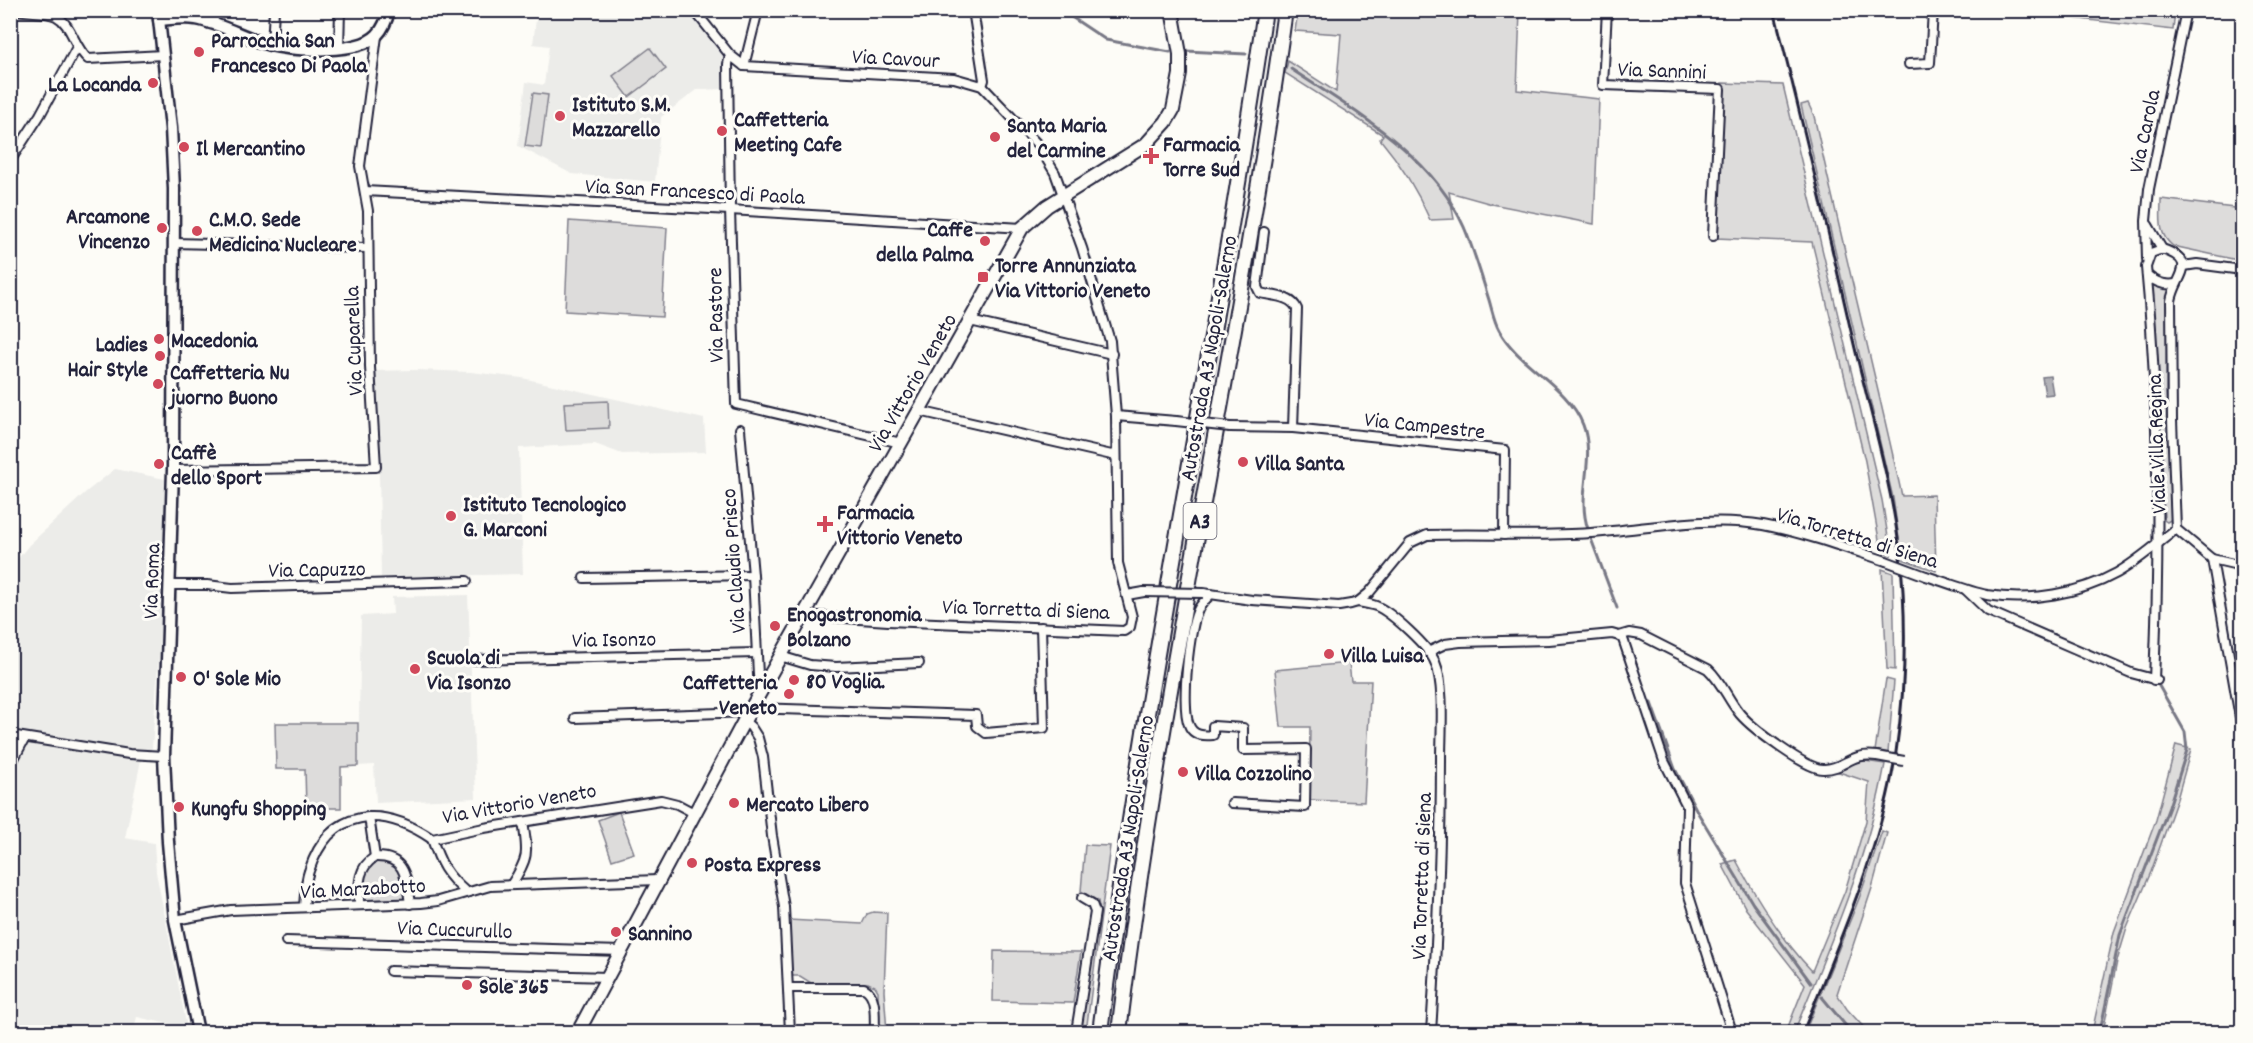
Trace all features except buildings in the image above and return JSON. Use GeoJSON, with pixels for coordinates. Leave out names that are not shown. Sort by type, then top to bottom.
{"type":"FeatureCollection","features":[{"type":"Feature","properties":{"kind":"highway","name":"Autostrada A3 Napoli-Salerno"},"geometry":{"type":"LineString","coordinates":[[1100,1032],[1135,786],[1243,165],[1265,10]]}},
{"type":"Feature","properties":{"kind":"highway","name":"Autostrada A3 Napoli-Salerno"},"geometry":{"type":"LineString","coordinates":[[1119,1032],[1157,769],[1260,180],[1285,10]]}},
{"type":"Feature","properties":{"kind":"main road","name":"Via Vittorio Veneto"},"geometry":{"type":"LineString","coordinates":[[578,1032],[748,713],[1022,228],[1033,217],[1064,196],[1146,144],[1166,122],[1173,110],[1180,74],[1180,54],[1172,10]]}},
{"type":"Feature","properties":{"kind":"street"},"geometry":{"type":"LineString","coordinates":[[18,10],[56,16],[64,23],[88,59],[163,55]]}},
{"type":"Feature","properties":{"kind":"street"},"geometry":{"type":"LineString","coordinates":[[210,24],[219,10]]}},
{"type":"Feature","properties":{"kind":"street"},"geometry":{"type":"LineString","coordinates":[[272,45],[274,10]]}},
{"type":"Feature","properties":{"kind":"street"},"geometry":{"type":"LineString","coordinates":[[339,48],[340,10]]}},
{"type":"Feature","properties":{"kind":"street"},"geometry":{"type":"LineString","coordinates":[[159,15],[210,24],[272,45],[311,49],[339,48],[366,43],[377,36],[386,23],[390,10]]}},
{"type":"Feature","properties":{"kind":"street"},"geometry":{"type":"LineString","coordinates":[[694,10],[730,55],[744,66],[758,10]]}},
{"type":"Feature","properties":{"kind":"street"},"geometry":{"type":"LineString","coordinates":[[973,10],[984,81],[982,86],[1038,145],[1048,159],[1064,196],[1105,323],[1112,354],[1116,416],[1118,563],[1127,595]]}},
{"type":"Feature","properties":{"kind":"street","name":"Via Sannini"},"geometry":{"type":"LineString","coordinates":[[1607,10],[1603,85],[1720,88],[1713,236]]}},
{"type":"Feature","properties":{"kind":"street"},"geometry":{"type":"LineString","coordinates":[[1909,64],[1930,63],[1933,10]]}},
{"type":"Feature","properties":{"kind":"street","name":"Via Carola"},"geometry":{"type":"LineString","coordinates":[[2147,260],[2146,221],[2149,189],[2186,10]]}},
{"type":"Feature","properties":{"kind":"street","name":"Via Roma"},"geometry":{"type":"LineString","coordinates":[[159,15],[171,128],[174,243],[173,470],[164,756],[168,858],[175,920],[198,1032]]}},
{"type":"Feature","properties":{"kind":"street","name":"Via Cuparella"},"geometry":{"type":"LineString","coordinates":[[173,470],[376,467],[370,367],[368,211],[360,166],[377,36]]}},
{"type":"Feature","properties":{"kind":"street"},"geometry":{"type":"LineString","coordinates":[[10,161],[40,115],[78,47]]}},
{"type":"Feature","properties":{"kind":"street","name":"Via Pastore"},"geometry":{"type":"LineString","coordinates":[[730,55],[728,64],[730,210],[736,404],[901,443]]}},
{"type":"Feature","properties":{"kind":"street","name":"Via Cavour"},"geometry":{"type":"LineString","coordinates":[[744,66],[954,78],[982,86]]}},
{"type":"Feature","properties":{"kind":"street","name":"Via San Francesco di Paola"},"geometry":{"type":"LineString","coordinates":[[365,191],[1022,228]]}},
{"type":"Feature","properties":{"kind":"street"},"geometry":{"type":"LineString","coordinates":[[2146,221],[2162,249],[2181,260],[2184,266],[2183,274],[2176,284],[2164,284],[2147,275]]}},
{"type":"Feature","properties":{"kind":"street"},"geometry":{"type":"LineString","coordinates":[[1264,232],[1257,287],[1260,293],[1289,300],[1297,309],[1293,428]]}},
{"type":"Feature","properties":{"kind":"street"},"geometry":{"type":"LineString","coordinates":[[174,243],[367,248]]}},
{"type":"Feature","properties":{"kind":"street"},"geometry":{"type":"LineString","coordinates":[[1963,587],[1988,611],[2131,673],[2157,680],[2156,430],[2147,260],[2151,253],[2162,249]]}},
{"type":"Feature","properties":{"kind":"street"},"geometry":{"type":"LineString","coordinates":[[2184,266],[2197,264],[2242,270]]}},
{"type":"Feature","properties":{"kind":"street","name":"Viale Villa Regina"},"geometry":{"type":"LineString","coordinates":[[2176,284],[2171,301],[2176,529],[2212,559]]}},
{"type":"Feature","properties":{"kind":"street"},"geometry":{"type":"LineString","coordinates":[[970,321],[1112,354]]}},
{"type":"Feature","properties":{"kind":"street"},"geometry":{"type":"LineString","coordinates":[[919,411],[1116,456]]}},
{"type":"Feature","properties":{"kind":"street","name":"Via Campestre"},"geometry":{"type":"LineString","coordinates":[[1116,416],[1230,427],[1293,428],[1505,450],[1504,535]]}},
{"type":"Feature","properties":{"kind":"street","name":"Via Claudio Prisco"},"geometry":{"type":"LineString","coordinates":[[740,429],[753,575],[756,653],[761,690]]}},
{"type":"Feature","properties":{"kind":"street","name":"Via Torretta di Siena"},"geometry":{"type":"LineString","coordinates":[[1358,602],[1374,588],[1410,543],[1427,535],[1590,533],[1684,523],[1732,522],[1763,525],[1812,537],[1987,595],[2021,597],[2068,592],[2091,585],[2117,573],[2176,529]]}},
{"type":"Feature","properties":{"kind":"street"},"geometry":{"type":"LineString","coordinates":[[2242,566],[2212,559],[2242,729]]}},
{"type":"Feature","properties":{"kind":"street"},"geometry":{"type":"LineString","coordinates":[[584,578],[753,575]]}},
{"type":"Feature","properties":{"kind":"street","name":"Via Capuzzo"},"geometry":{"type":"LineString","coordinates":[[169,585],[207,585],[232,588],[467,581]]}},
{"type":"Feature","properties":{"kind":"street","name":"Via Torretta di Siena"},"geometry":{"type":"LineString","coordinates":[[803,615],[1124,631],[1130,627],[1131,617],[1127,595],[1144,592],[1207,593],[1252,600],[1339,606],[1358,602],[1377,606],[1388,613],[1428,652],[1436,664],[1440,691],[1442,722],[1440,872],[1431,1032]]}},
{"type":"Feature","properties":{"kind":"street"},"geometry":{"type":"LineString","coordinates":[[1207,593],[1195,618],[1186,677],[1189,726],[1202,736],[1213,735],[1214,726],[1243,728],[1243,750],[1306,749],[1305,807],[1232,802]]}},
{"type":"Feature","properties":{"kind":"street"},"geometry":{"type":"LineString","coordinates":[[576,718],[748,713],[938,714],[976,715],[977,726],[986,734],[1044,728],[1041,627]]}},
{"type":"Feature","properties":{"kind":"street"},"geometry":{"type":"LineString","coordinates":[[1428,652],[1460,642],[1549,640],[1612,634],[1619,636],[1629,633],[1641,635],[1708,669],[1716,677],[1739,713],[1765,737],[1810,764],[1823,770],[1864,754],[1904,762]]}},
{"type":"Feature","properties":{"kind":"street"},"geometry":{"type":"LineString","coordinates":[[1619,636],[1626,647],[1664,761],[1688,806],[1685,884],[1732,1032]]}},
{"type":"Feature","properties":{"kind":"street","name":"Via Isonzo"},"geometry":{"type":"LineString","coordinates":[[472,660],[756,653]]}},
{"type":"Feature","properties":{"kind":"street"},"geometry":{"type":"LineString","coordinates":[[780,656],[810,664],[836,667],[919,663]]}},
{"type":"Feature","properties":{"kind":"street"},"geometry":{"type":"LineString","coordinates":[[748,713],[763,757],[772,836],[784,907],[790,1032]]}},
{"type":"Feature","properties":{"kind":"street"},"geometry":{"type":"LineString","coordinates":[[10,735],[129,754],[164,756]]}},
{"type":"Feature","properties":{"kind":"street"},"geometry":{"type":"LineString","coordinates":[[10,766],[25,738]]}},
{"type":"Feature","properties":{"kind":"street","name":"Via Vittorio Veneto"},"geometry":{"type":"LineString","coordinates":[[304,908],[308,874],[313,859],[326,839],[341,825],[358,817],[394,820],[417,829],[432,839],[662,800],[677,804],[694,813]]}},
{"type":"Feature","properties":{"kind":"street"},"geometry":{"type":"LineString","coordinates":[[369,817],[375,857]]}},
{"type":"Feature","properties":{"kind":"street"},"geometry":{"type":"LineString","coordinates":[[511,885],[526,861],[527,849],[523,822]]}},
{"type":"Feature","properties":{"kind":"street"},"geometry":{"type":"LineString","coordinates":[[432,839],[441,864],[451,879],[466,892]]}},
{"type":"Feature","properties":{"kind":"street"},"geometry":{"type":"LineString","coordinates":[[359,905],[361,873],[368,861],[375,857],[395,860],[402,866],[410,904]]}},
{"type":"Feature","properties":{"kind":"street","name":"Via Marzabotto"},"geometry":{"type":"LineString","coordinates":[[175,920],[231,910],[438,901],[490,886],[658,880]]}},
{"type":"Feature","properties":{"kind":"street"},"geometry":{"type":"LineString","coordinates":[[1076,1032],[1095,912],[1092,904],[1082,898]]}},
{"type":"Feature","properties":{"kind":"street","name":"Via Cuccurullo"},"geometry":{"type":"LineString","coordinates":[[286,941],[622,951]]}},
{"type":"Feature","properties":{"kind":"street"},"geometry":{"type":"LineString","coordinates":[[390,971],[608,977]]}},
{"type":"Feature","properties":{"kind":"street"},"geometry":{"type":"LineString","coordinates":[[789,988],[864,988],[872,995],[874,1032]]}},
{"type":"Feature","properties":{"kind":"shaded area"},"geometry":{"type":"Polygon","coordinates":[[[1426,10],[1437,12],[1438,10],[1520,11],[1517,90],[1599,99],[1594,224],[1492,204],[1449,192],[1454,219],[1430,220],[1408,178],[1380,139],[1383,135],[1285,73],[1288,61],[1336,92],[1341,34],[1295,31],[1298,11],[1426,10]]]}},
{"type":"Feature","properties":{"kind":"shaded area"},"geometry":{"type":"Polygon","coordinates":[[[2004,10],[2175,10],[2175,11],[2173,30],[2004,10]]]}},
{"type":"Feature","properties":{"kind":"shaded area"},"geometry":{"type":"Polygon","coordinates":[[[537,11],[687,11],[723,56],[724,89],[697,90],[661,117],[655,182],[572,174],[518,146],[526,82],[544,85],[549,46],[533,44],[537,11]]]}},
{"type":"Feature","properties":{"kind":"shaded area"},"geometry":{"type":"Polygon","coordinates":[[[650,48],[666,69],[629,97],[613,76],[650,48]]]}},
{"type":"Feature","properties":{"kind":"shaded area"},"geometry":{"type":"Polygon","coordinates":[[[1722,83],[1783,85],[1882,500],[1891,555],[1881,551],[1865,461],[1812,242],[1716,238],[1722,83]]]}},
{"type":"Feature","properties":{"kind":"shaded area"},"geometry":{"type":"Polygon","coordinates":[[[533,93],[548,95],[541,148],[525,146],[533,93]]]}},
{"type":"Feature","properties":{"kind":"shaded area"},"geometry":{"type":"Polygon","coordinates":[[[1808,103],[1814,116],[1902,496],[1934,495],[1936,571],[1902,559],[1893,498],[1801,105],[1808,103]]]}},
{"type":"Feature","properties":{"kind":"shaded area"},"geometry":{"type":"Polygon","coordinates":[[[2161,199],[2242,209],[2242,261],[2173,246],[2162,231],[2161,199]]]}},
{"type":"Feature","properties":{"kind":"shaded area"},"geometry":{"type":"Polygon","coordinates":[[[569,221],[667,228],[662,317],[565,311],[569,221]]]}},
{"type":"Feature","properties":{"kind":"shaded area"},"geometry":{"type":"Polygon","coordinates":[[[2153,283],[2170,288],[2167,302],[2166,393],[2172,519],[2167,522],[2164,520],[2153,283]]]}},
{"type":"Feature","properties":{"kind":"shaded area","name":"Istituto Tecnologico G. Marconi"},"geometry":{"type":"Polygon","coordinates":[[[372,371],[471,372],[522,378],[704,419],[706,452],[622,454],[595,444],[519,448],[523,574],[381,577],[379,473],[372,371]]]}},
{"type":"Feature","properties":{"kind":"shaded area"},"geometry":{"type":"Polygon","coordinates":[[[2050,376],[2053,394],[2045,395],[2042,377],[2050,376]]]}},
{"type":"Feature","properties":{"kind":"shaded area"},"geometry":{"type":"Polygon","coordinates":[[[608,401],[609,428],[566,430],[564,403],[608,401]]]}},
{"type":"Feature","properties":{"kind":"shaded area"},"geometry":{"type":"Polygon","coordinates":[[[115,469],[165,479],[161,626],[152,748],[141,760],[125,838],[154,843],[156,872],[187,1028],[137,1017],[133,1032],[11,1032],[11,567],[29,545],[86,492],[115,469]]]}},
{"type":"Feature","properties":{"kind":"shaded area"},"geometry":{"type":"Polygon","coordinates":[[[1882,569],[1893,573],[1895,670],[1887,669],[1882,569]]]}},
{"type":"Feature","properties":{"kind":"shaded area","name":"Scuola di Via Isonzo"},"geometry":{"type":"Polygon","coordinates":[[[468,595],[476,798],[376,803],[374,765],[358,766],[361,616],[393,614],[392,597],[468,595]]]}},
{"type":"Feature","properties":{"kind":"shaded area"},"geometry":{"type":"Polygon","coordinates":[[[1349,663],[1351,681],[1371,681],[1364,802],[1309,800],[1310,727],[1281,727],[1275,670],[1349,663]]]}},
{"type":"Feature","properties":{"kind":"shaded area"},"geometry":{"type":"Polygon","coordinates":[[[1886,679],[1894,681],[1888,753],[1875,751],[1886,679]]]}},
{"type":"Feature","properties":{"kind":"shaded area"},"geometry":{"type":"Polygon","coordinates":[[[275,723],[358,723],[358,766],[341,767],[341,808],[306,808],[305,769],[276,769],[275,723]]]}},
{"type":"Feature","properties":{"kind":"shaded area"},"geometry":{"type":"Polygon","coordinates":[[[2176,745],[2191,749],[2177,799],[2151,872],[2127,928],[2117,961],[2103,1032],[2092,1032],[2114,932],[2156,820],[2176,745]]]}},
{"type":"Feature","properties":{"kind":"shaded area"},"geometry":{"type":"Polygon","coordinates":[[[1858,760],[1885,764],[1869,833],[1847,901],[1794,1032],[1786,1032],[1805,984],[1746,909],[1722,864],[1736,860],[1770,918],[1812,971],[1845,891],[1866,821],[1869,782],[1836,771],[1858,760]]]}},
{"type":"Feature","properties":{"kind":"shaded area"},"geometry":{"type":"Polygon","coordinates":[[[619,812],[634,853],[612,860],[598,820],[619,812]]]}},
{"type":"Feature","properties":{"kind":"shaded area"},"geometry":{"type":"Polygon","coordinates":[[[1882,831],[1887,833],[1872,888],[1837,994],[1868,1032],[1805,1032],[1860,896],[1882,831]]]}},
{"type":"Feature","properties":{"kind":"shaded area"},"geometry":{"type":"Polygon","coordinates":[[[1085,845],[1110,846],[1086,1032],[1079,1032],[1100,915],[1098,901],[1081,891],[1085,845]]]}},
{"type":"Feature","properties":{"kind":"shaded area"},"geometry":{"type":"Polygon","coordinates":[[[377,858],[401,867],[409,902],[371,903],[363,900],[362,877],[377,858]]]}},
{"type":"Feature","properties":{"kind":"shaded area"},"geometry":{"type":"Polygon","coordinates":[[[887,913],[884,991],[887,1032],[879,1032],[878,991],[875,986],[868,983],[811,983],[800,976],[791,976],[789,920],[862,924],[867,914],[887,913]]]}},
{"type":"Feature","properties":{"kind":"shaded area"},"geometry":{"type":"Polygon","coordinates":[[[994,951],[1081,952],[1073,1003],[993,1001],[994,951]]]}},
{"type":"Feature","properties":{"kind":"waterway"},"geometry":{"type":"LineString","coordinates":[[1061,10],[1106,40],[1170,52]]}},
{"type":"Feature","properties":{"kind":"waterway"},"geometry":{"type":"LineString","coordinates":[[1186,51],[1246,54]]}},
{"type":"Feature","properties":{"kind":"waterway"},"geometry":{"type":"LineString","coordinates":[[1291,69],[1389,136],[1432,177],[1450,201],[1468,236],[1499,330],[1518,355],[1566,398],[1583,425],[1588,451],[1584,503],[1588,529]]}},
{"type":"Feature","properties":{"kind":"waterway"},"geometry":{"type":"LineString","coordinates":[[1590,536],[1617,608]]}},
{"type":"Feature","properties":{"kind":"waterway"},"geometry":{"type":"LineString","coordinates":[[2100,1032],[2120,935],[2169,807],[2187,750],[2185,732],[2159,686]]}},
{"type":"Feature","properties":{"kind":"waterway"},"geometry":{"type":"LineString","coordinates":[[1651,703],[1675,769],[1698,813],[1753,904],[1811,983]]}},
{"type":"Feature","properties":{"kind":"waterway"},"geometry":{"type":"LineString","coordinates":[[1822,997],[1851,1032]]}},
{"type":"Feature","properties":{"kind":"railway"},"geometry":{"type":"LineString","coordinates":[[1774,10],[1890,494],[1902,572],[1904,623],[1902,701],[1889,788],[1857,895],[1803,1032]]}},
{"type":"Feature","properties":{"kind":"place","name":"Parrocchia San Francesco Di Paola"},"geometry":{"type":"Point","coordinates":[199,52]}},
{"type":"Feature","properties":{"kind":"place","name":"La Locanda"},"geometry":{"type":"Point","coordinates":[153,83]}},
{"type":"Feature","properties":{"kind":"place","name":"Istituto S.M. Mazzarello"},"geometry":{"type":"Point","coordinates":[560,116]}},
{"type":"Feature","properties":{"kind":"place","name":"Caffetteria Meeting Cafe"},"geometry":{"type":"Point","coordinates":[722,131]}},
{"type":"Feature","properties":{"kind":"place","name":"Santa Maria del Carmine"},"geometry":{"type":"Point","coordinates":[995,137]}},
{"type":"Feature","properties":{"kind":"place","name":"Il Mercantino"},"geometry":{"type":"Point","coordinates":[184,147]}},
{"type":"Feature","properties":{"kind":"place","name":"Farmacia Torre Sud"},"geometry":{"type":"Point","coordinates":[1151,156]}},
{"type":"Feature","properties":{"kind":"place","name":"Arcamone Vincenzo"},"geometry":{"type":"Point","coordinates":[162,228]}},
{"type":"Feature","properties":{"kind":"place","name":"C.M.O. Sede Medicina Nucleare"},"geometry":{"type":"Point","coordinates":[197,231]}},
{"type":"Feature","properties":{"kind":"place","name":"Caffe della Palma"},"geometry":{"type":"Point","coordinates":[985,241]}},
{"type":"Feature","properties":{"kind":"place","name":"Torre Annunziata Via Vittorio Veneto"},"geometry":{"type":"Point","coordinates":[983,277]}},
{"type":"Feature","properties":{"kind":"place","name":"Macedonia"},"geometry":{"type":"Point","coordinates":[159,339]}},
{"type":"Feature","properties":{"kind":"place","name":"Ladies Hair Style"},"geometry":{"type":"Point","coordinates":[160,356]}},
{"type":"Feature","properties":{"kind":"place","name":"Caffetteria Nu juorno Buono"},"geometry":{"type":"Point","coordinates":[158,384]}},
{"type":"Feature","properties":{"kind":"place","name":"Villa Santa"},"geometry":{"type":"Point","coordinates":[1243,462]}},
{"type":"Feature","properties":{"kind":"place","name":"Caffè dello Sport"},"geometry":{"type":"Point","coordinates":[159,464]}},
{"type":"Feature","properties":{"kind":"place","name":"Istituto Tecnologico G. Marconi"},"geometry":{"type":"Point","coordinates":[451,516]}},
{"type":"Feature","properties":{"kind":"place","name":"Farmacia Vittorio Veneto"},"geometry":{"type":"Point","coordinates":[825,524]}},
{"type":"Feature","properties":{"kind":"place","name":"Enogastronomia Bolzano"},"geometry":{"type":"Point","coordinates":[775,626]}},
{"type":"Feature","properties":{"kind":"place","name":"Villa Luisa"},"geometry":{"type":"Point","coordinates":[1329,654]}},
{"type":"Feature","properties":{"kind":"place","name":"Scuola di Via Isonzo"},"geometry":{"type":"Point","coordinates":[415,669]}},
{"type":"Feature","properties":{"kind":"place","name":"O' Sole Mio"},"geometry":{"type":"Point","coordinates":[181,677]}},
{"type":"Feature","properties":{"kind":"place","name":"80 Voglia."},"geometry":{"type":"Point","coordinates":[794,680]}},
{"type":"Feature","properties":{"kind":"place","name":"Caffetteria Veneto"},"geometry":{"type":"Point","coordinates":[789,694]}},
{"type":"Feature","properties":{"kind":"place","name":"Villa Cozzolino"},"geometry":{"type":"Point","coordinates":[1183,772]}},
{"type":"Feature","properties":{"kind":"place","name":"Mercato Libero"},"geometry":{"type":"Point","coordinates":[734,803]}},
{"type":"Feature","properties":{"kind":"place","name":"Kungfu Shopping"},"geometry":{"type":"Point","coordinates":[179,807]}},
{"type":"Feature","properties":{"kind":"place","name":"Posta Express"},"geometry":{"type":"Point","coordinates":[692,863]}},
{"type":"Feature","properties":{"kind":"place","name":"Sannino"},"geometry":{"type":"Point","coordinates":[616,932]}},
{"type":"Feature","properties":{"kind":"place","name":"Sole 365"},"geometry":{"type":"Point","coordinates":[467,985]}}]}
